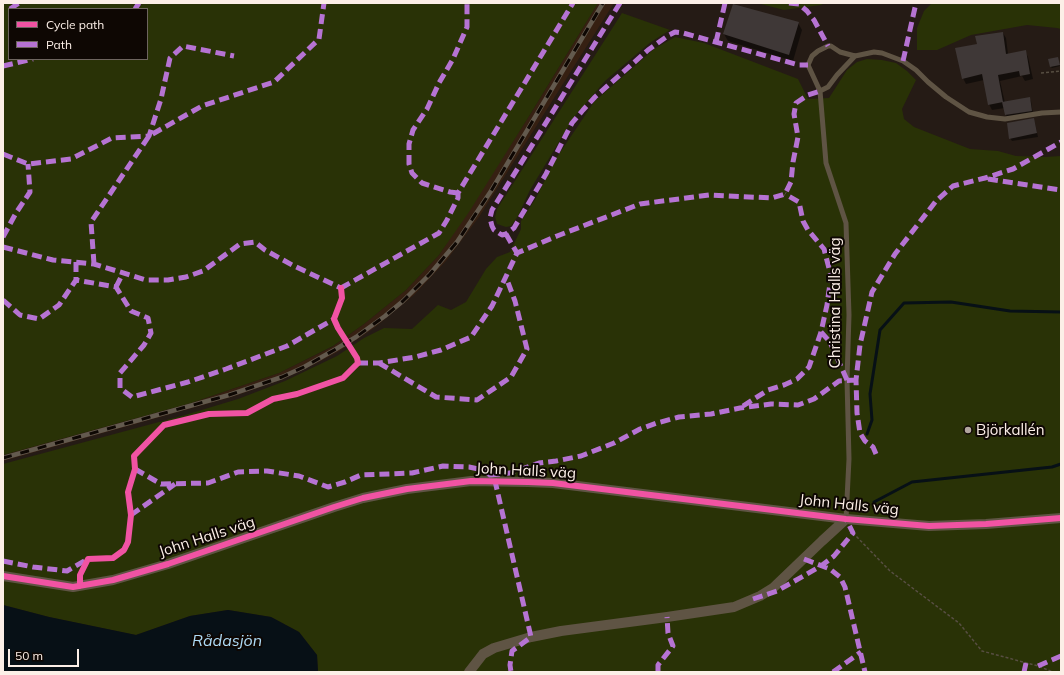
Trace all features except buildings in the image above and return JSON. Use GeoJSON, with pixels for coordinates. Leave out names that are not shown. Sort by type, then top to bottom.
{"type":"FeatureCollection","features":[{"type":"Feature","properties":{"kind":"street","name":"John Halls väg"},"geometry":{"type":"LineString","coordinates":[[3,576],[73,587],[113,580],[168,564],[363,498],[407,489],[471,481],[554,483],[846,519],[929,526],[986,524],[1061,518]]}},
{"type":"Feature","properties":{"kind":"street","name":"John Halls väg"},"geometry":{"type":"LineString","coordinates":[[469,672],[483,654],[494,648],[531,637],[561,631],[734,607],[760,596],[773,588],[846,519]]}},
{"type":"Feature","properties":{"kind":"lane","name":"Christina Halls väg"},"geometry":{"type":"LineString","coordinates":[[846,519],[849,459],[847,380],[849,315],[846,223],[826,163],[820,91],[808,65],[812,56],[828,46],[831,46],[840,52],[855,56]]}},
{"type":"Feature","properties":{"kind":"lane"},"geometry":{"type":"LineString","coordinates":[[820,91],[828,86],[855,56],[874,52],[882,53],[903,61],[916,70],[946,97],[969,112],[988,117],[1005,119],[1042,113],[1061,112]]}},
{"type":"Feature","properties":{"kind":"path"},"geometry":{"type":"LineString","coordinates":[[1041,73],[1061,71]]}},
{"type":"Feature","properties":{"kind":"path"},"geometry":{"type":"LineString","coordinates":[[853,532],[890,571],[959,623],[982,651],[1038,666],[1053,672]]}},
{"type":"Feature","properties":{"kind":"shaded area"},"geometry":{"type":"Polygon","coordinates":[[[598,3],[614,3],[479,217],[446,261],[414,295],[374,328],[341,350],[283,379],[235,396],[3,461],[3,455],[191,403],[279,373],[332,347],[364,324],[406,290],[439,255],[531,113],[598,3]]]}},
{"type":"Feature","properties":{"kind":"green space"},"geometry":{"type":"Polygon","coordinates":[[[3,3],[598,3],[469,212],[439,255],[406,290],[364,324],[333,346],[279,373],[191,403],[3,455],[3,3]]]}},
{"type":"Feature","properties":{"kind":"green space"},"geometry":{"type":"Polygon","coordinates":[[[757,3],[825,3],[821,5],[784,10],[757,3]]]}},
{"type":"Feature","properties":{"kind":"green space"},"geometry":{"type":"Polygon","coordinates":[[[932,3],[1061,3],[1061,29],[1027,25],[971,35],[937,50],[917,50],[917,28],[924,11],[932,3]]]}},
{"type":"Feature","properties":{"kind":"green space"},"geometry":{"type":"Polygon","coordinates":[[[622,13],[670,30],[651,42],[605,81],[574,117],[530,190],[518,216],[511,226],[506,227],[497,224],[495,217],[497,209],[622,13]]]}},
{"type":"Feature","properties":{"kind":"green space"},"geometry":{"type":"Polygon","coordinates":[[[675,37],[704,43],[798,79],[808,99],[829,98],[847,70],[857,62],[867,59],[896,63],[916,80],[902,109],[904,119],[914,127],[970,149],[998,151],[1016,156],[1061,156],[1061,672],[318,672],[317,655],[299,632],[271,617],[228,610],[190,616],[136,635],[49,617],[3,605],[3,464],[185,415],[238,399],[285,381],[337,356],[364,338],[384,328],[412,329],[438,305],[451,310],[466,302],[486,269],[497,257],[510,252],[521,229],[521,221],[536,198],[555,160],[594,102],[654,49],[675,37]]]}},
{"type":"Feature","properties":{"kind":"water","name":"Rådasjön"},"geometry":{"type":"Polygon","coordinates":[[[3,605],[49,617],[136,635],[190,616],[228,610],[271,617],[299,632],[317,655],[318,672],[3,672],[3,605]]]}},
{"type":"Feature","properties":{"kind":"waterway"},"geometry":{"type":"LineString","coordinates":[[867,434],[872,420],[870,394],[880,330],[904,303],[951,302],[1010,311],[1061,312]]}},
{"type":"Feature","properties":{"kind":"waterway"},"geometry":{"type":"LineString","coordinates":[[874,502],[912,482],[1052,467],[1061,464]]}},
{"type":"Feature","properties":{"kind":"railway"},"geometry":{"type":"LineString","coordinates":[[3,458],[229,395],[282,377],[304,367],[336,349],[356,337],[385,316],[403,301],[430,274],[457,242],[491,191],[603,3]]}},
{"type":"Feature","properties":{"kind":"marked path"},"geometry":{"type":"LineString","coordinates":[[12,8],[19,3]]}},
{"type":"Feature","properties":{"kind":"marked path"},"geometry":{"type":"LineString","coordinates":[[136,8],[139,3]]}},
{"type":"Feature","properties":{"kind":"marked path"},"geometry":{"type":"LineString","coordinates":[[94,264],[91,222],[149,136],[202,106],[274,82],[319,39],[324,3]]}},
{"type":"Feature","properties":{"kind":"marked path"},"geometry":{"type":"LineString","coordinates":[[458,193],[422,183],[412,173],[409,164],[409,144],[413,130],[427,109],[439,83],[453,59],[467,27],[467,3]]}},
{"type":"Feature","properties":{"kind":"marked path"},"geometry":{"type":"LineString","coordinates":[[341,288],[439,233],[458,198],[458,193],[573,3]]}},
{"type":"Feature","properties":{"kind":"marked path"},"geometry":{"type":"LineString","coordinates":[[620,3],[492,210],[490,218],[492,226],[494,230],[502,235],[514,228],[546,174],[572,123],[595,97],[648,50],[669,35],[675,32],[683,33],[799,65],[808,65]]}},
{"type":"Feature","properties":{"kind":"marked path"},"geometry":{"type":"LineString","coordinates":[[716,42],[725,3]]}},
{"type":"Feature","properties":{"kind":"marked path"},"geometry":{"type":"LineString","coordinates":[[789,3],[799,4],[807,11],[814,20],[828,46]]}},
{"type":"Feature","properties":{"kind":"marked path"},"geometry":{"type":"LineString","coordinates":[[903,61],[916,3]]}},
{"type":"Feature","properties":{"kind":"marked path"},"geometry":{"type":"LineString","coordinates":[[3,154],[28,164],[71,159],[112,138],[149,136],[161,99],[170,58],[183,46],[234,56]]}},
{"type":"Feature","properties":{"kind":"marked path"},"geometry":{"type":"LineString","coordinates":[[3,66],[29,60]]}},
{"type":"Feature","properties":{"kind":"marked path"},"geometry":{"type":"LineString","coordinates":[[358,363],[379,363],[415,357],[441,350],[471,337],[492,306],[517,253],[557,236],[640,204],[709,195],[772,198],[785,194],[791,182],[798,137],[794,114],[796,103],[808,95],[820,91]]}},
{"type":"Feature","properties":{"kind":"marked path"},"geometry":{"type":"LineString","coordinates":[[876,454],[873,447],[865,441],[860,433],[857,413],[856,380],[860,345],[872,292],[895,254],[936,201],[953,186],[1013,169],[1061,142]]}},
{"type":"Feature","properties":{"kind":"marked path"},"geometry":{"type":"LineString","coordinates":[[3,237],[16,213],[30,192],[28,164]]}},
{"type":"Feature","properties":{"kind":"marked path"},"geometry":{"type":"LineString","coordinates":[[988,179],[1061,190]]}},
{"type":"Feature","properties":{"kind":"marked path"},"geometry":{"type":"LineString","coordinates":[[743,406],[768,390],[797,379],[809,367],[821,332],[827,305],[831,276],[824,249],[808,230],[803,221],[799,202],[785,194]]}},
{"type":"Feature","properties":{"kind":"marked path"},"geometry":{"type":"LineString","coordinates":[[506,234],[517,253]]}},
{"type":"Feature","properties":{"kind":"marked path"},"geometry":{"type":"LineString","coordinates":[[3,247],[53,260],[94,264],[146,280],[168,280],[186,277],[203,271],[240,244],[255,242],[265,250],[294,266],[341,288]]}},
{"type":"Feature","properties":{"kind":"marked path"},"geometry":{"type":"LineString","coordinates":[[76,262],[76,280]]}},
{"type":"Feature","properties":{"kind":"marked path"},"geometry":{"type":"LineString","coordinates":[[116,287],[123,273]]}},
{"type":"Feature","properties":{"kind":"marked path"},"geometry":{"type":"LineString","coordinates":[[379,363],[436,397],[477,400],[511,377],[527,349],[515,301],[506,277]]}},
{"type":"Feature","properties":{"kind":"marked path"},"geometry":{"type":"LineString","coordinates":[[3,300],[20,315],[39,319],[59,305],[76,280],[116,287],[131,311],[148,318],[151,333],[144,345],[120,373],[120,388],[132,397],[188,382],[287,346],[334,319]]}},
{"type":"Feature","properties":{"kind":"marked path"},"geometry":{"type":"LineString","coordinates":[[821,332],[830,342],[847,380]]}},
{"type":"Feature","properties":{"kind":"marked path"},"geometry":{"type":"LineString","coordinates":[[490,475],[510,473],[539,463],[581,456],[614,443],[640,429],[679,417],[711,414],[771,404],[798,405],[814,399],[839,381],[856,380]]}},
{"type":"Feature","properties":{"kind":"marked path"},"geometry":{"type":"LineString","coordinates":[[135,469],[161,484],[208,483],[238,472],[267,471],[299,476],[328,487],[361,475],[412,473],[443,466],[469,467],[483,470],[495,481],[531,637],[512,651],[510,665],[511,672]]}},
{"type":"Feature","properties":{"kind":"marked path"},"geometry":{"type":"LineString","coordinates":[[131,515],[175,484]]}},
{"type":"Feature","properties":{"kind":"marked path"},"geometry":{"type":"LineString","coordinates":[[753,599],[777,591],[821,566],[834,556],[853,533],[846,519]]}},
{"type":"Feature","properties":{"kind":"marked path"},"geometry":{"type":"LineString","coordinates":[[804,559],[830,569],[840,577],[845,587],[865,672]]}},
{"type":"Feature","properties":{"kind":"marked path"},"geometry":{"type":"LineString","coordinates":[[3,561],[33,567],[67,571],[86,560]]}},
{"type":"Feature","properties":{"kind":"marked path"},"geometry":{"type":"LineString","coordinates":[[658,672],[658,665],[673,646],[668,633],[667,617]]}},
{"type":"Feature","properties":{"kind":"marked path"},"geometry":{"type":"LineString","coordinates":[[833,672],[861,652]]}},
{"type":"Feature","properties":{"kind":"marked path"},"geometry":{"type":"LineString","coordinates":[[1038,666],[1061,656]]}},
{"type":"Feature","properties":{"kind":"marked path"},"geometry":{"type":"LineString","coordinates":[[1024,672],[1026,663]]}},
{"type":"Feature","properties":{"kind":"cycle path"},"geometry":{"type":"LineString","coordinates":[[80,586],[80,575],[88,559],[113,558],[124,550],[128,542],[131,515],[128,492],[135,469],[134,456],[164,425],[209,414],[247,413],[273,399],[297,394],[343,378],[358,363],[357,358],[334,319],[342,298],[341,288]]}},
{"type":"Feature","properties":{"kind":"cycle path"},"geometry":{"type":"LineString","coordinates":[[3,576],[73,587],[113,580],[168,564],[363,498],[407,489],[471,481],[553,483],[846,519],[929,526],[986,524],[1061,518]]}},
{"type":"Feature","properties":{"kind":"place","name":"Björkallén"},"geometry":{"type":"Point","coordinates":[968,430]}}]}
